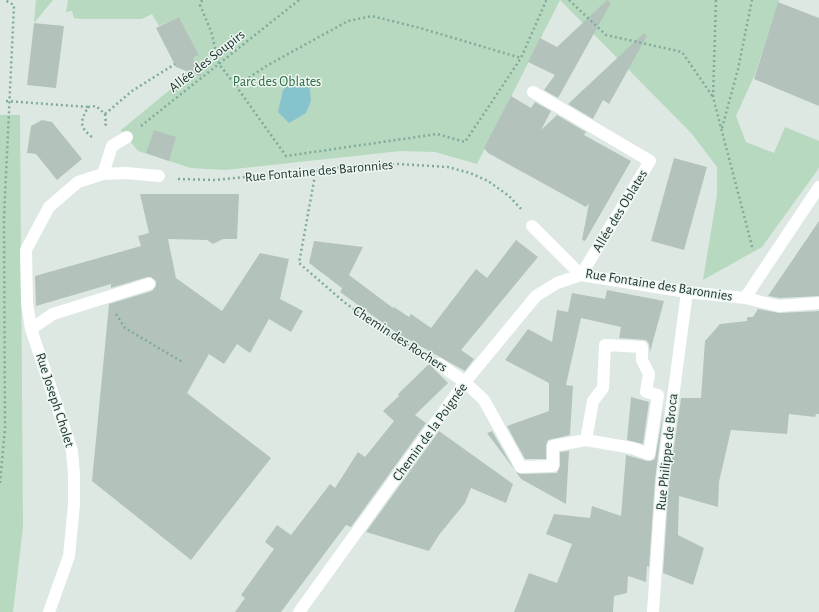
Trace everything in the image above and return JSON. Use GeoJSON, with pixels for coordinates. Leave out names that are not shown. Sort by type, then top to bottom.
{"type":"FeatureCollection","features":[{"type":"Feature","properties":{"kind":"street","name":"Allée des Oblates"},"geometry":{"type":"LineString","coordinates":[[533,92],[650,161],[581,275]]}},
{"type":"Feature","properties":{"kind":"street"},"geometry":{"type":"LineString","coordinates":[[127,137],[112,146],[104,174],[126,173],[160,176]]}},
{"type":"Feature","properties":{"kind":"street","name":"Rue Joseph Cholet"},"geometry":{"type":"LineString","coordinates":[[49,612],[69,556],[74,504],[74,474],[72,451],[31,329],[27,303],[26,250],[49,207],[78,182],[104,174]]}},
{"type":"Feature","properties":{"kind":"street"},"geometry":{"type":"LineString","coordinates":[[745,298],[819,187]]}},
{"type":"Feature","properties":{"kind":"street","name":"Rue Fontaine des Baronnies"},"geometry":{"type":"LineString","coordinates":[[532,226],[581,275],[687,292],[745,298],[780,306],[819,303]]}},
{"type":"Feature","properties":{"kind":"street","name":"Chemin de la Poignée"},"geometry":{"type":"LineString","coordinates":[[299,612],[465,382],[536,296],[557,284],[581,275]]}},
{"type":"Feature","properties":{"kind":"street"},"geometry":{"type":"LineString","coordinates":[[31,329],[53,314],[148,284]]}},
{"type":"Feature","properties":{"kind":"street","name":"Rue Philippe de Broca"},"geometry":{"type":"LineString","coordinates":[[653,612],[662,481],[687,292]]}},
{"type":"Feature","properties":{"kind":"street"},"geometry":{"type":"LineString","coordinates":[[605,345],[642,347],[642,360],[649,374],[646,392],[658,395],[649,454],[632,448],[586,440],[593,400],[603,388],[605,345]]}},
{"type":"Feature","properties":{"kind":"street","name":"Chemin des Rochers"},"geometry":{"type":"LineString","coordinates":[[439,364],[465,382],[484,400],[521,467],[553,466],[553,446],[586,440]]}},
{"type":"Feature","properties":{"kind":"path"},"geometry":{"type":"LineString","coordinates":[[0,483],[5,428],[4,217],[14,5],[5,0]]}},
{"type":"Feature","properties":{"kind":"path"},"geometry":{"type":"LineString","coordinates":[[202,0],[200,4],[211,31],[219,64],[286,156],[437,134],[465,142],[521,58],[546,2],[549,0]]}},
{"type":"Feature","properties":{"kind":"path","name":"Allée des Soupirs"},"geometry":{"type":"LineString","coordinates":[[127,137],[299,0]]}},
{"type":"Feature","properties":{"kind":"path"},"geometry":{"type":"LineString","coordinates":[[569,0],[606,35],[682,52],[713,97]]}},
{"type":"Feature","properties":{"kind":"path"},"geometry":{"type":"LineString","coordinates":[[716,0],[713,97],[753,251],[766,266]]}},
{"type":"Feature","properties":{"kind":"path"},"geometry":{"type":"LineString","coordinates":[[721,129],[738,69],[752,0]]}},
{"type":"Feature","properties":{"kind":"path"},"geometry":{"type":"LineString","coordinates":[[236,86],[268,65],[348,22],[372,16],[420,28],[521,58]]}},
{"type":"Feature","properties":{"kind":"path"},"geometry":{"type":"LineString","coordinates":[[105,114],[132,91],[175,64]]}},
{"type":"Feature","properties":{"kind":"path"},"geometry":{"type":"LineString","coordinates":[[6,101],[88,107],[96,106],[105,114],[106,124],[103,129]]}},
{"type":"Feature","properties":{"kind":"path"},"geometry":{"type":"LineString","coordinates":[[88,107],[82,120],[84,131],[92,137],[93,144]]}},
{"type":"Feature","properties":{"kind":"path"},"geometry":{"type":"LineString","coordinates":[[92,137],[96,136]]}},
{"type":"Feature","properties":{"kind":"path","name":"Rue Fontaine des Baronnies"},"geometry":{"type":"LineString","coordinates":[[160,176],[184,180],[215,180],[381,163],[448,167],[470,173],[488,181],[509,196],[520,207],[532,226]]}},
{"type":"Feature","properties":{"kind":"path","name":"Chemin des Rochers"},"geometry":{"type":"LineString","coordinates":[[316,170],[299,263],[344,302],[382,330],[439,364]]}},
{"type":"Feature","properties":{"kind":"path"},"geometry":{"type":"LineString","coordinates":[[119,320],[125,328],[184,363]]}},
{"type":"Feature","properties":{"kind":"green space"},"geometry":{"type":"Polygon","coordinates":[[[36,0],[53,0],[34,23],[36,0]]]}},
{"type":"Feature","properties":{"kind":"green space","name":"Parc des Oblates"},"geometry":{"type":"Polygon","coordinates":[[[68,0],[560,0],[477,164],[435,152],[401,151],[225,170],[191,168],[138,151],[121,130],[183,79],[182,76],[196,65],[193,58],[199,55],[179,17],[159,26],[152,14],[142,19],[74,18],[72,11],[66,12],[68,0]]]}},
{"type":"Feature","properties":{"kind":"green space"},"geometry":{"type":"Polygon","coordinates":[[[560,0],[779,0],[755,74],[736,116],[746,142],[774,153],[785,127],[819,141],[819,168],[762,247],[703,280],[717,195],[717,167],[692,134],[560,0]]]}},
{"type":"Feature","properties":{"kind":"green space"},"geometry":{"type":"Polygon","coordinates":[[[0,115],[20,115],[23,527],[13,612],[0,612],[0,115]]]}},
{"type":"Feature","properties":{"kind":"water"},"geometry":{"type":"Polygon","coordinates":[[[296,79],[310,89],[311,101],[306,113],[289,123],[278,112],[283,90],[296,79]]]}},
{"type":"Feature","properties":{"kind":"building"},"geometry":{"type":"Polygon","coordinates":[[[607,0],[611,3],[558,98],[544,90],[555,75],[528,62],[540,38],[557,47],[607,0]]]}},
{"type":"Feature","properties":{"kind":"building"},"geometry":{"type":"Polygon","coordinates":[[[778,2],[819,18],[819,106],[754,79],[778,2]]]}},
{"type":"Feature","properties":{"kind":"building"},"geometry":{"type":"Polygon","coordinates":[[[179,17],[199,55],[193,58],[202,77],[176,67],[156,28],[179,17]]]}},
{"type":"Feature","properties":{"kind":"building"},"geometry":{"type":"Polygon","coordinates":[[[34,23],[64,26],[56,88],[27,85],[34,23]]]}},
{"type":"Feature","properties":{"kind":"building"},"geometry":{"type":"Polygon","coordinates":[[[644,33],[647,36],[609,104],[603,100],[593,119],[568,104],[644,33]]]}},
{"type":"Feature","properties":{"kind":"building"},"geometry":{"type":"Polygon","coordinates":[[[511,96],[531,108],[535,102],[551,111],[541,130],[557,115],[586,132],[584,135],[631,161],[585,241],[582,240],[589,203],[586,207],[488,153],[484,148],[511,96]]]}},
{"type":"Feature","properties":{"kind":"building"},"geometry":{"type":"Polygon","coordinates":[[[42,120],[52,122],[82,159],[57,180],[36,154],[27,153],[31,126],[42,120]]]}},
{"type":"Feature","properties":{"kind":"building"},"geometry":{"type":"Polygon","coordinates":[[[154,130],[176,137],[169,161],[146,153],[154,130]]]}},
{"type":"Feature","properties":{"kind":"building"},"geometry":{"type":"Polygon","coordinates":[[[674,158],[707,167],[684,250],[651,241],[674,158]]]}},
{"type":"Feature","properties":{"kind":"building"},"geometry":{"type":"Polygon","coordinates":[[[140,194],[239,194],[237,239],[223,239],[213,244],[207,240],[168,239],[176,278],[222,311],[260,253],[289,259],[280,299],[303,311],[291,332],[269,319],[250,353],[237,344],[224,364],[209,354],[187,393],[271,458],[191,560],[92,481],[109,304],[152,291],[156,286],[156,281],[151,277],[147,277],[111,288],[111,284],[36,306],[35,276],[141,246],[138,236],[149,233],[140,194]]]}},
{"type":"Feature","properties":{"kind":"building"},"geometry":{"type":"Polygon","coordinates":[[[819,221],[819,296],[780,298],[768,296],[819,221]]]}},
{"type":"Feature","properties":{"kind":"building"},"geometry":{"type":"Polygon","coordinates":[[[516,240],[538,257],[461,350],[474,359],[465,371],[397,333],[340,292],[347,279],[342,288],[309,263],[314,241],[363,247],[349,275],[393,308],[394,307],[409,317],[411,314],[431,328],[476,269],[487,278],[516,240]]]}},
{"type":"Feature","properties":{"kind":"building"},"geometry":{"type":"Polygon","coordinates":[[[607,290],[664,301],[650,352],[649,344],[646,340],[619,338],[621,327],[581,318],[566,385],[573,386],[570,435],[548,440],[546,446],[546,459],[525,459],[507,426],[549,411],[549,383],[505,360],[528,329],[552,342],[557,310],[568,312],[572,293],[605,299],[607,290]]]}},
{"type":"Feature","properties":{"kind":"building"},"geometry":{"type":"Polygon","coordinates":[[[758,309],[779,313],[819,311],[819,414],[816,414],[815,417],[789,414],[787,434],[731,430],[719,482],[718,507],[679,496],[678,535],[704,548],[693,585],[663,573],[669,482],[681,398],[701,398],[705,341],[720,324],[747,321],[747,317],[753,317],[758,309]]]}},
{"type":"Feature","properties":{"kind":"building"},"geometry":{"type":"Polygon","coordinates":[[[429,364],[448,383],[415,415],[426,423],[351,527],[346,525],[281,612],[235,612],[245,598],[241,595],[274,549],[265,542],[277,525],[291,535],[330,484],[335,488],[358,452],[365,457],[394,421],[383,411],[429,364]]]}},
{"type":"Feature","properties":{"kind":"building"},"geometry":{"type":"Polygon","coordinates":[[[631,397],[649,402],[643,444],[627,440],[631,397]]]}},
{"type":"Feature","properties":{"kind":"building"},"geometry":{"type":"Polygon","coordinates":[[[664,407],[655,480],[649,567],[647,566],[646,582],[628,576],[627,593],[614,596],[613,612],[514,612],[529,573],[557,583],[572,544],[546,534],[554,514],[590,518],[592,506],[621,516],[626,455],[647,461],[655,459],[664,407]]]}},
{"type":"Feature","properties":{"kind":"building"},"geometry":{"type":"Polygon","coordinates":[[[439,431],[513,484],[506,503],[471,488],[465,503],[439,535],[429,551],[366,532],[439,431]]]}},
{"type":"Feature","properties":{"kind":"building"},"geometry":{"type":"Polygon","coordinates":[[[492,431],[514,469],[487,433],[492,431]]]}},
{"type":"Feature","properties":{"kind":"building"},"geometry":{"type":"Polygon","coordinates":[[[569,451],[566,504],[521,479],[516,472],[521,474],[557,473],[560,466],[560,452],[569,451]]]}}]}
